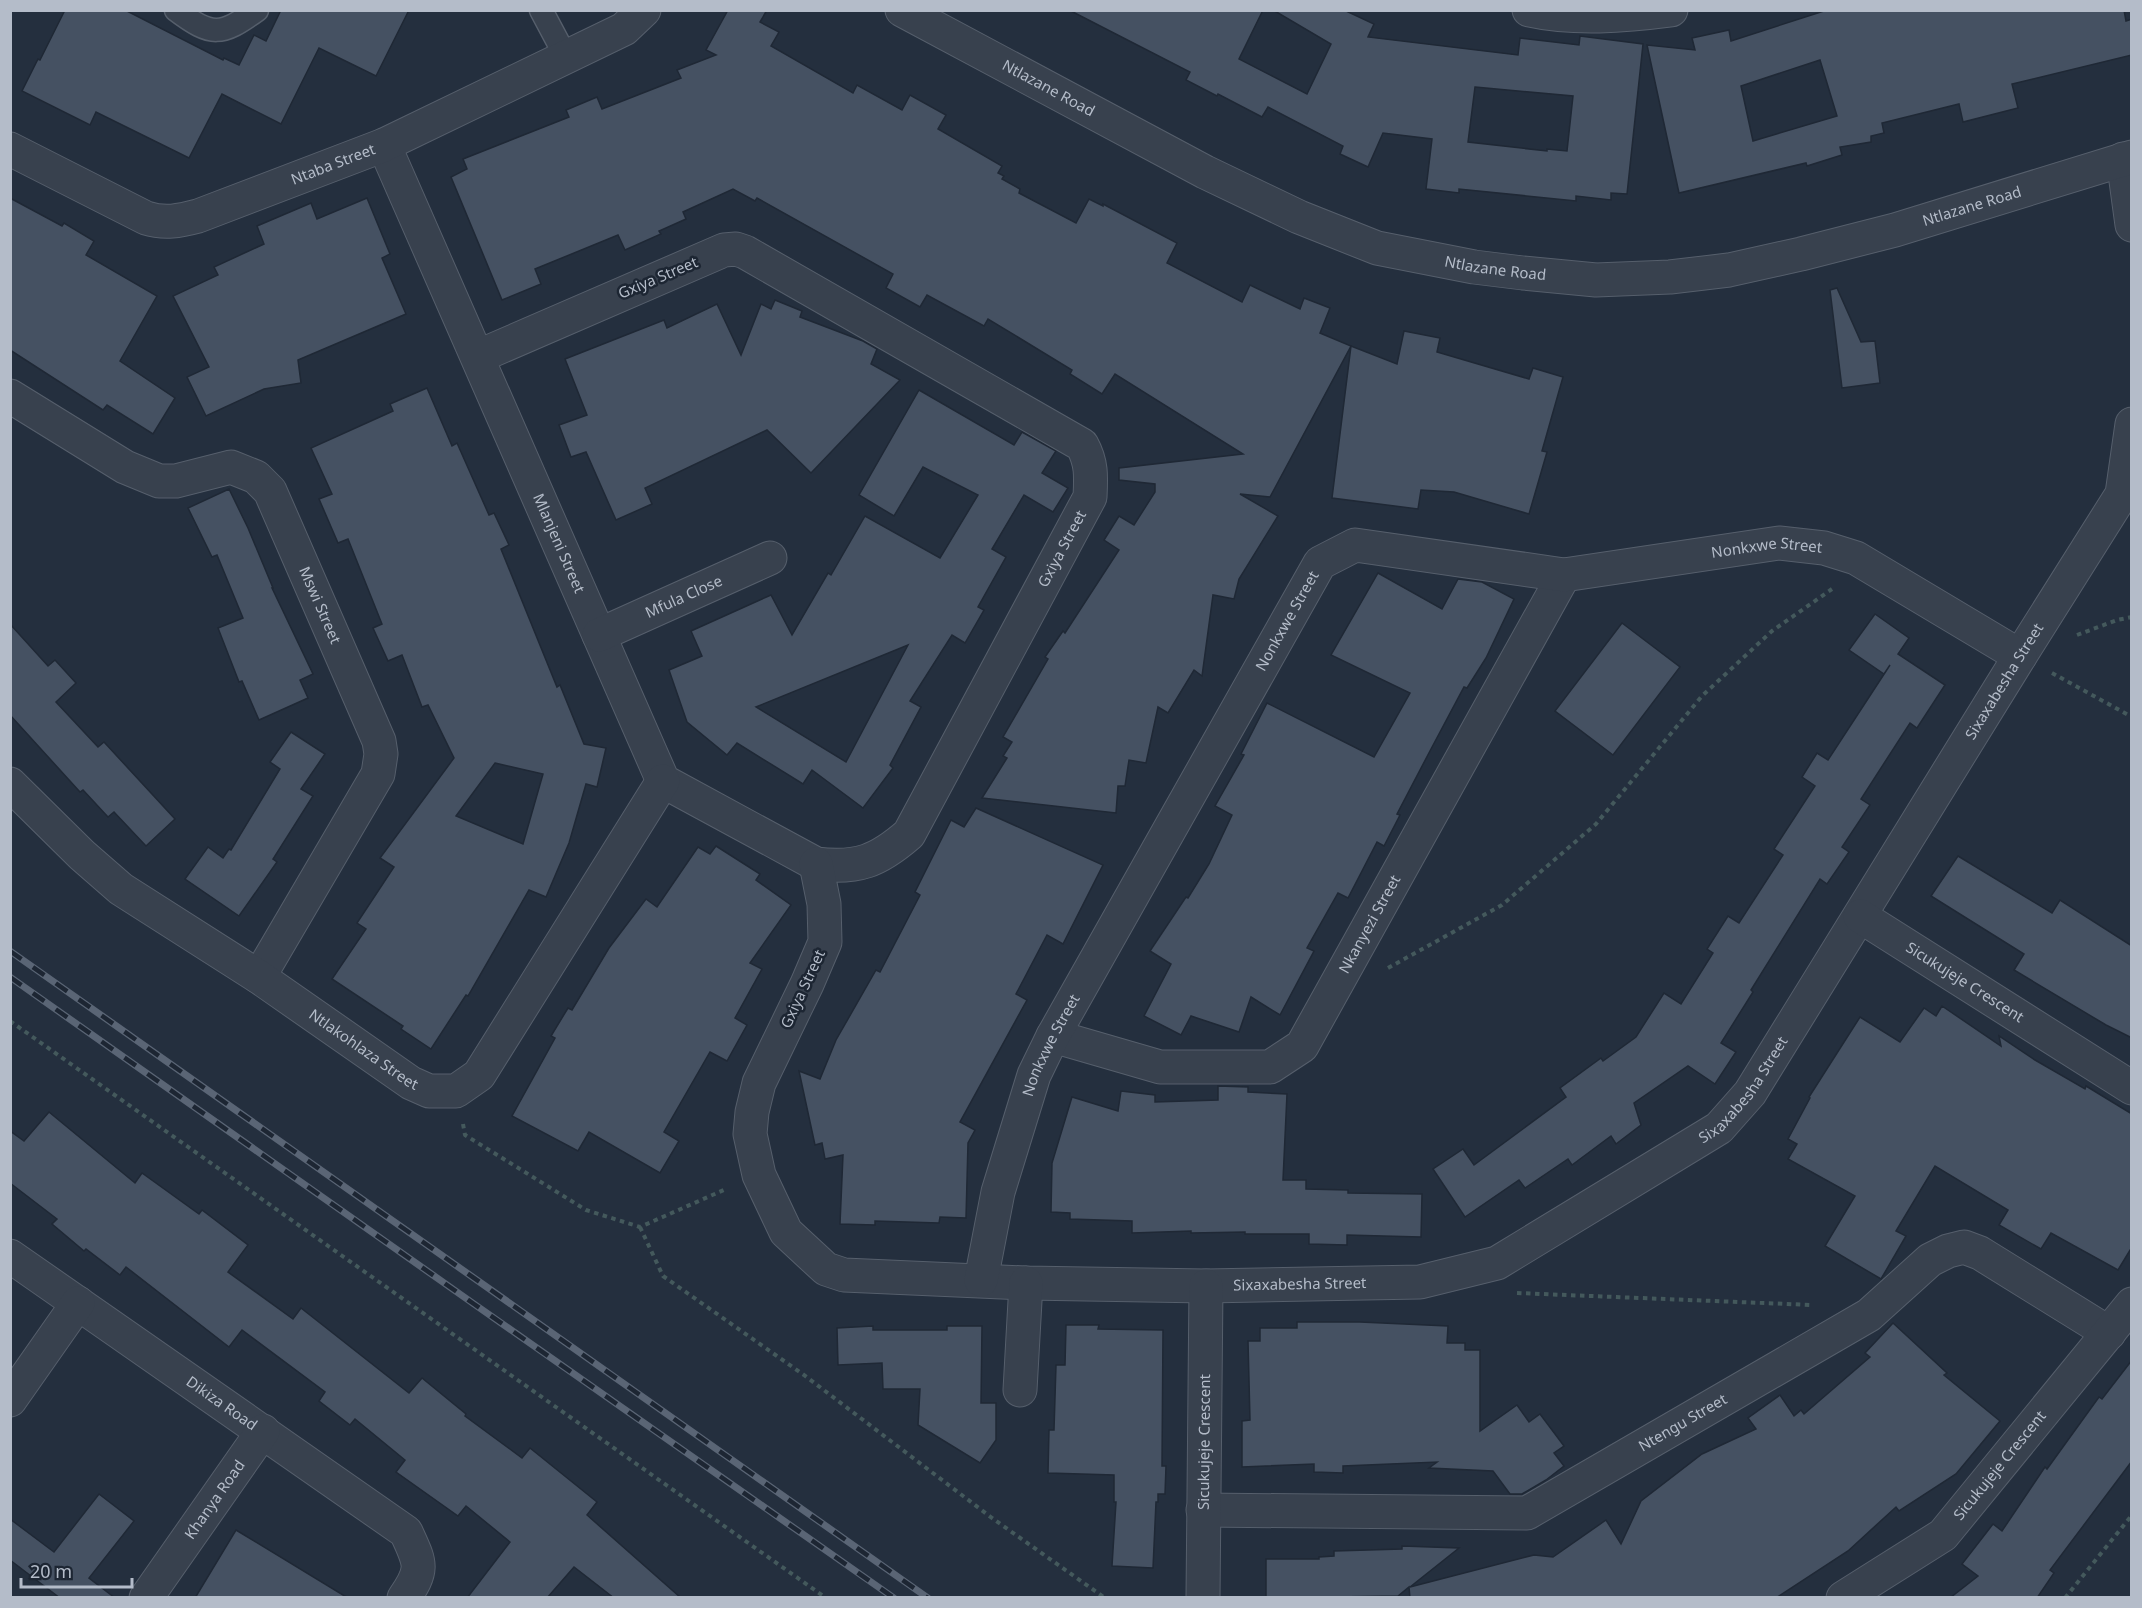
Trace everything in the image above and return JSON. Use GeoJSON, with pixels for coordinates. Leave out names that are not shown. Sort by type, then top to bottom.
{"type":"FeatureCollection","features":[{"type":"Feature","properties":{"kind":"street","name":"Ntaba Street"},"geometry":{"type":"LineString","coordinates":[[10,150],[146,218],[160,222],[177,222],[384,145],[624,29],[644,10]]}},
{"type":"Feature","properties":{"kind":"street","name":"Ntlazane Road"},"geometry":{"type":"LineString","coordinates":[[902,10],[1205,172],[1299,217],[1377,248],[1474,267],[1523,273],[1596,280],[1729,270],[1895,230],[2127,158]]}},
{"type":"Feature","properties":{"kind":"street"},"geometry":{"type":"LineString","coordinates":[[1529,10],[1555,16],[1648,13],[1671,10]]}},
{"type":"Feature","properties":{"kind":"street","name":"Mlanjeni Street"},"geometry":{"type":"LineString","coordinates":[[384,145],[663,781]]}},
{"type":"Feature","properties":{"kind":"street"},"geometry":{"type":"LineString","coordinates":[[2127,158],[2132,225]]}},
{"type":"Feature","properties":{"kind":"street","name":"Gxiya Street"},"geometry":{"type":"LineString","coordinates":[[477,357],[724,250],[736,249],[746,252],[1082,445],[1088,457],[1092,471],[1090,497],[909,834],[889,851],[865,862],[839,867],[816,864],[824,904],[825,942],[759,1083],[752,1112],[750,1134],[759,1175]]}},
{"type":"Feature","properties":{"kind":"street","name":"Mswi Street"},"geometry":{"type":"LineString","coordinates":[[10,396],[125,467],[159,482],[177,481],[231,467],[256,477],[270,491],[374,730],[381,754],[378,774],[259,977]]}},
{"type":"Feature","properties":{"kind":"street","name":"Sixaxabesha Street"},"geometry":{"type":"LineString","coordinates":[[759,1175],[786,1232],[826,1269],[844,1275],[1026,1283],[1206,1286],[1420,1282],[1497,1263],[1719,1128],[1750,1093],[2019,656],[2122,494],[2132,424]]}},
{"type":"Feature","properties":{"kind":"street","name":"Nonkxwe Street"},"geometry":{"type":"LineString","coordinates":[[981,1281],[998,1192],[1034,1076],[1053,1036],[1320,563],[1355,545],[1564,575],[1779,543],[1824,548],[1867,564],[2019,656]]}},
{"type":"Feature","properties":{"kind":"street","name":"Mfula Close"},"geometry":{"type":"LineString","coordinates":[[599,635],[770,558]]}},
{"type":"Feature","properties":{"kind":"street","name":"Nkanyezi Street"},"geometry":{"type":"LineString","coordinates":[[1053,1036],[1160,1067],[1270,1067],[1302,1046],[1564,575]]}},
{"type":"Feature","properties":{"kind":"street"},"geometry":{"type":"LineString","coordinates":[[456,1091],[479,1076],[663,781],[816,864]]}},
{"type":"Feature","properties":{"kind":"street","name":"Ntlakohlaza Street"},"geometry":{"type":"LineString","coordinates":[[10,784],[82,855],[121,889],[259,977],[411,1083],[429,1090],[456,1091]]}},
{"type":"Feature","properties":{"kind":"street","name":"Sicukujeje Crescent"},"geometry":{"type":"LineString","coordinates":[[1860,916],[2132,1088]]}},
{"type":"Feature","properties":{"kind":"street","name":"Ntengu Street"},"geometry":{"type":"LineString","coordinates":[[1203,1510],[1527,1513],[1869,1315],[1930,1260],[1948,1251],[1964,1247],[1980,1253],[2109,1333]]}},
{"type":"Feature","properties":{"kind":"street","name":"Dikiza Road"},"geometry":{"type":"LineString","coordinates":[[10,1256],[406,1532],[420,1562],[416,1581],[404,1598]]}},
{"type":"Feature","properties":{"kind":"street"},"geometry":{"type":"LineString","coordinates":[[1020,1390],[1026,1283]]}},
{"type":"Feature","properties":{"kind":"street","name":"Sicukujeje Crescent"},"geometry":{"type":"LineString","coordinates":[[1203,1598],[1206,1286]]}},
{"type":"Feature","properties":{"kind":"street"},"geometry":{"type":"LineString","coordinates":[[10,1400],[78,1303]]}},
{"type":"Feature","properties":{"kind":"street","name":"Sicukujeje Crescent"},"geometry":{"type":"LineString","coordinates":[[1843,1598],[1943,1535],[2132,1304]]}},
{"type":"Feature","properties":{"kind":"street","name":"Khanya Road"},"geometry":{"type":"LineString","coordinates":[[146,1598],[263,1431]]}},
{"type":"Feature","properties":{"kind":"lane"},"geometry":{"type":"LineString","coordinates":[[176,10],[207,30],[234,27],[257,10]]}},
{"type":"Feature","properties":{"kind":"lane"},"geometry":{"type":"LineString","coordinates":[[541,10],[566,57]]}},
{"type":"Feature","properties":{"kind":"path"},"geometry":{"type":"LineString","coordinates":[[1384,970],[1502,904],[1596,824],[1702,696],[1745,655],[1772,631],[1867,564]]}},
{"type":"Feature","properties":{"kind":"path"},"geometry":{"type":"LineString","coordinates":[[2019,656],[2132,717]]}},
{"type":"Feature","properties":{"kind":"path"},"geometry":{"type":"LineString","coordinates":[[10,1022],[826,1598]]}},
{"type":"Feature","properties":{"kind":"path"},"geometry":{"type":"LineString","coordinates":[[456,1091],[465,1135],[586,1210],[640,1227],[759,1175]]}},
{"type":"Feature","properties":{"kind":"path"},"geometry":{"type":"LineString","coordinates":[[640,1227],[663,1276],[804,1375],[992,1518],[1105,1598]]}},
{"type":"Feature","properties":{"kind":"path"},"geometry":{"type":"LineString","coordinates":[[1497,1263],[1516,1293],[1815,1305]]}},
{"type":"Feature","properties":{"kind":"path"},"geometry":{"type":"LineString","coordinates":[[2065,1598],[2132,1515]]}},
{"type":"Feature","properties":{"kind":"building"},"geometry":{"type":"Polygon","coordinates":[[[65,10],[125,10],[223,60],[224,58],[239,65],[254,35],[266,41],[281,10],[409,10],[376,76],[319,48],[281,124],[222,94],[189,158],[96,112],[90,125],[22,91],[65,10]]]}},
{"type":"Feature","properties":{"kind":"building"},"geometry":{"type":"Polygon","coordinates":[[[728,10],[767,10],[760,22],[779,32],[771,46],[853,93],[857,85],[902,110],[910,95],[946,115],[938,129],[1002,166],[998,173],[1004,176],[1002,179],[1020,189],[1019,193],[1076,223],[1089,199],[1177,243],[1167,263],[1242,302],[1250,285],[1300,309],[1304,298],[1330,308],[1320,333],[1351,346],[1270,497],[1240,494],[1278,516],[1239,579],[1234,599],[1213,595],[1202,676],[1194,670],[1168,713],[1158,707],[1146,763],[1129,760],[1125,786],[1118,786],[1116,813],[982,798],[1007,758],[1003,756],[1012,742],[1003,737],[1048,659],[1045,657],[1063,631],[1065,633],[1119,550],[1104,540],[1119,516],[1134,525],[1155,492],[1155,484],[1119,480],[1119,468],[1243,454],[1115,374],[1102,394],[1070,374],[1072,370],[988,319],[984,326],[927,295],[920,307],[886,288],[893,274],[757,198],[755,201],[733,189],[683,212],[686,219],[659,231],[661,234],[625,250],[618,235],[535,269],[541,284],[502,300],[451,177],[467,169],[463,159],[569,117],[566,110],[597,97],[602,109],[681,78],[677,70],[716,55],[706,50],[728,10]]]}},
{"type":"Feature","properties":{"kind":"building"},"geometry":{"type":"Polygon","coordinates":[[[1069,10],[1263,10],[1239,59],[1307,94],[1331,44],[1273,10],[1344,10],[1374,24],[1368,37],[1518,55],[1520,38],[1579,45],[1580,36],[1643,44],[1627,194],[1611,193],[1611,200],[1576,196],[1576,201],[1459,189],[1459,193],[1426,189],[1432,139],[1383,133],[1368,167],[1340,154],[1343,146],[1268,107],[1262,117],[1186,80],[1190,72],[1069,10]],[[1475,87],[1468,142],[1547,151],[1547,149],[1567,151],[1573,96],[1475,87]]]}},
{"type":"Feature","properties":{"kind":"building"},"geometry":{"type":"Polygon","coordinates":[[[1827,10],[2124,10],[2126,21],[2132,19],[2132,55],[2012,84],[2018,108],[1963,122],[1959,104],[1882,123],[1884,133],[1871,136],[1871,142],[1840,147],[1842,155],[1807,166],[1806,163],[1679,193],[1647,45],[1695,50],[1692,38],[1729,30],[1731,41],[1827,10]],[[1820,60],[1741,86],[1753,141],[1837,116],[1820,60]]]}},
{"type":"Feature","properties":{"kind":"building"},"geometry":{"type":"Polygon","coordinates":[[[10,198],[62,226],[64,223],[94,241],[86,255],[157,296],[120,361],[175,398],[153,434],[107,405],[103,410],[10,350],[10,198]]]}},
{"type":"Feature","properties":{"kind":"building"},"geometry":{"type":"Polygon","coordinates":[[[367,198],[390,254],[382,258],[406,314],[298,360],[301,383],[264,389],[206,416],[187,377],[209,367],[173,296],[218,275],[214,267],[264,244],[257,226],[311,203],[317,219],[367,198]]]}},
{"type":"Feature","properties":{"kind":"building"},"geometry":{"type":"Polygon","coordinates":[[[1837,288],[1861,342],[1875,341],[1880,383],[1842,388],[1830,290],[1837,288]]]}},
{"type":"Feature","properties":{"kind":"building"},"geometry":{"type":"Polygon","coordinates":[[[775,300],[802,311],[800,317],[863,341],[877,349],[871,364],[900,380],[811,473],[767,430],[645,488],[652,504],[616,520],[586,452],[571,457],[559,425],[587,415],[565,359],[664,320],[667,328],[717,304],[741,355],[761,304],[771,309],[775,300]]]}},
{"type":"Feature","properties":{"kind":"building"},"geometry":{"type":"Polygon","coordinates":[[[1404,331],[1440,338],[1437,352],[1529,379],[1533,368],[1563,377],[1542,451],[1547,452],[1529,514],[1454,492],[1421,490],[1418,509],[1332,498],[1351,346],[1397,364],[1404,331]]]}},
{"type":"Feature","properties":{"kind":"building"},"geometry":{"type":"Polygon","coordinates":[[[427,388],[452,446],[457,443],[489,515],[494,513],[509,545],[501,549],[557,687],[560,685],[584,744],[606,748],[597,787],[586,784],[569,843],[546,897],[529,890],[468,996],[466,995],[431,1049],[401,1029],[403,1026],[332,979],[366,929],[357,923],[394,867],[380,858],[454,758],[428,705],[422,707],[402,655],[388,661],[373,628],[382,624],[348,539],[338,543],[319,499],[332,494],[311,448],[393,411],[390,404],[427,388]],[[495,763],[456,816],[523,844],[543,774],[495,763]]]}},
{"type":"Feature","properties":{"kind":"building"},"geometry":{"type":"Polygon","coordinates":[[[919,390],[1014,445],[1022,432],[1056,451],[1042,473],[1068,488],[1053,512],[1024,495],[992,549],[1006,557],[978,607],[984,610],[965,643],[952,635],[910,701],[921,707],[890,765],[893,768],[863,808],[812,770],[803,784],[737,743],[727,755],[687,722],[669,670],[702,656],[691,631],[771,595],[792,635],[828,573],[831,575],[865,516],[940,558],[978,495],[923,467],[894,516],[859,495],[919,390]],[[908,645],[756,707],[846,762],[908,645]]]}},
{"type":"Feature","properties":{"kind":"building"},"geometry":{"type":"Polygon","coordinates":[[[229,489],[313,674],[300,680],[308,698],[259,720],[242,681],[239,682],[218,628],[243,618],[217,555],[212,557],[188,508],[229,489]]]}},
{"type":"Feature","properties":{"kind":"building"},"geometry":{"type":"Polygon","coordinates":[[[1378,573],[1442,609],[1458,579],[1482,582],[1514,599],[1486,658],[1467,688],[1464,687],[1431,749],[1397,814],[1400,815],[1384,846],[1377,842],[1348,898],[1338,893],[1307,948],[1314,951],[1280,1015],[1251,997],[1239,1032],[1191,1016],[1181,1035],[1144,1016],[1171,964],[1150,951],[1209,864],[1232,815],[1215,806],[1244,755],[1241,754],[1267,703],[1374,757],[1410,693],[1331,655],[1378,573]]]}},
{"type":"Feature","properties":{"kind":"building"},"geometry":{"type":"Polygon","coordinates":[[[1875,614],[1909,638],[1898,654],[1945,685],[1917,728],[1910,723],[1861,799],[1870,805],[1842,847],[1849,852],[1827,884],[1820,879],[1751,990],[1753,992],[1721,1043],[1736,1052],[1715,1084],[1688,1066],[1634,1103],[1641,1125],[1616,1144],[1611,1136],[1572,1165],[1568,1159],[1525,1188],[1519,1180],[1465,1217],[1433,1169],[1463,1149],[1474,1165],[1566,1097],[1560,1088],[1601,1058],[1603,1061],[1636,1037],[1664,993],[1681,1004],[1713,953],[1707,949],[1728,916],[1739,923],[1783,855],[1774,849],[1815,786],[1802,777],[1817,753],[1828,760],[1890,665],[1884,674],[1849,650],[1875,614]]]}},
{"type":"Feature","properties":{"kind":"building"},"geometry":{"type":"Polygon","coordinates":[[[1622,623],[1680,667],[1613,755],[1555,711],[1622,623]]]}},
{"type":"Feature","properties":{"kind":"building"},"geometry":{"type":"Polygon","coordinates":[[[10,624],[48,666],[55,660],[76,683],[56,702],[98,747],[104,742],[175,819],[146,846],[114,812],[108,817],[83,790],[80,792],[10,715],[10,624]]]}},
{"type":"Feature","properties":{"kind":"building"},"geometry":{"type":"Polygon","coordinates":[[[291,732],[325,754],[301,789],[313,796],[273,859],[277,862],[239,916],[185,879],[208,847],[223,858],[229,849],[231,850],[280,769],[270,762],[291,732]]]}},
{"type":"Feature","properties":{"kind":"building"},"geometry":{"type":"Polygon","coordinates":[[[976,808],[1103,865],[1063,944],[1047,935],[1016,994],[1027,1000],[960,1122],[975,1130],[968,1143],[966,1218],[940,1217],[939,1223],[875,1221],[875,1225],[840,1224],[843,1155],[825,1159],[822,1143],[815,1145],[799,1071],[820,1079],[836,1040],[876,970],[880,972],[920,895],[915,892],[951,820],[964,827],[976,808]]]}},
{"type":"Feature","properties":{"kind":"building"},"geometry":{"type":"Polygon","coordinates":[[[716,846],[760,874],[756,880],[791,905],[750,963],[762,969],[735,1018],[747,1025],[727,1061],[710,1052],[664,1132],[679,1141],[660,1173],[589,1132],[578,1151],[512,1116],[555,1038],[551,1036],[568,1008],[572,1010],[609,948],[646,899],[657,907],[698,847],[710,854],[716,846]]]}},
{"type":"Feature","properties":{"kind":"building"},"geometry":{"type":"Polygon","coordinates":[[[1958,856],[2052,913],[2060,900],[2132,946],[2132,1038],[2014,970],[2024,954],[1931,896],[1958,856]]]}},
{"type":"Feature","properties":{"kind":"building"},"geometry":{"type":"Polygon","coordinates":[[[1942,1006],[2001,1046],[1999,1036],[2035,1060],[2085,1089],[2086,1086],[2132,1114],[2132,1247],[2118,1270],[2051,1233],[2041,1249],[1999,1225],[2008,1210],[1935,1166],[1896,1231],[1906,1236],[1881,1279],[1825,1246],[1855,1196],[1788,1159],[1797,1144],[1788,1139],[1809,1097],[1860,1017],[1900,1042],[1924,1008],[1936,1016],[1942,1006]]]}},
{"type":"Feature","properties":{"kind":"building"},"geometry":{"type":"Polygon","coordinates":[[[1218,1086],[1248,1087],[1248,1092],[1287,1094],[1283,1180],[1306,1180],[1306,1189],[1348,1190],[1348,1193],[1422,1194],[1421,1237],[1347,1235],[1347,1245],[1309,1244],[1309,1234],[1191,1233],[1191,1231],[1132,1233],[1132,1221],[1070,1219],[1070,1213],[1051,1212],[1052,1163],[1072,1097],[1118,1111],[1121,1091],[1155,1095],[1155,1102],[1218,1100],[1218,1086]]]}},
{"type":"Feature","properties":{"kind":"building"},"geometry":{"type":"Polygon","coordinates":[[[49,1112],[135,1183],[142,1173],[199,1214],[202,1210],[248,1245],[228,1272],[293,1319],[301,1308],[409,1393],[422,1378],[466,1414],[465,1416],[522,1458],[530,1448],[597,1502],[587,1515],[681,1598],[614,1598],[574,1567],[547,1598],[467,1598],[510,1542],[466,1506],[458,1516],[396,1472],[405,1460],[355,1419],[350,1425],[319,1401],[325,1392],[242,1330],[229,1347],[126,1267],[120,1275],[86,1249],[84,1251],[52,1224],[57,1219],[10,1183],[10,1131],[24,1141],[49,1112]]]}},
{"type":"Feature","properties":{"kind":"building"},"geometry":{"type":"Polygon","coordinates":[[[1297,1322],[1448,1326],[1447,1343],[1465,1343],[1465,1350],[1480,1350],[1480,1431],[1517,1405],[1529,1422],[1540,1414],[1564,1446],[1554,1453],[1564,1466],[1522,1494],[1510,1494],[1493,1471],[1429,1468],[1437,1462],[1343,1466],[1343,1473],[1314,1472],[1314,1464],[1242,1467],[1242,1421],[1250,1420],[1248,1341],[1260,1341],[1260,1328],[1297,1328],[1297,1322]]]}},
{"type":"Feature","properties":{"kind":"building"},"geometry":{"type":"Polygon","coordinates":[[[1893,1323],[1947,1373],[1944,1375],[2000,1421],[1956,1474],[1899,1511],[1896,1507],[1848,1551],[1776,1598],[1410,1598],[1409,1587],[1398,1596],[1266,1598],[1266,1559],[1319,1559],[1319,1557],[1334,1556],[1334,1551],[1402,1549],[1402,1546],[1459,1548],[1410,1587],[1534,1555],[1553,1557],[1606,1520],[1621,1544],[1641,1501],[1702,1454],[1756,1429],[1748,1418],[1780,1395],[1794,1416],[1801,1410],[1804,1414],[1870,1357],[1865,1353],[1893,1323]]]}},
{"type":"Feature","properties":{"kind":"building"},"geometry":{"type":"Polygon","coordinates":[[[1066,1325],[1099,1325],[1098,1329],[1163,1330],[1162,1466],[1166,1466],[1165,1494],[1158,1494],[1158,1502],[1156,1502],[1153,1568],[1112,1566],[1116,1502],[1114,1502],[1114,1475],[1048,1473],[1049,1430],[1054,1430],[1056,1365],[1065,1365],[1066,1325]]]}},
{"type":"Feature","properties":{"kind":"building"},"geometry":{"type":"Polygon","coordinates":[[[873,1326],[873,1330],[947,1330],[947,1326],[982,1326],[981,1403],[996,1403],[996,1440],[980,1463],[918,1425],[920,1389],[883,1389],[882,1363],[838,1365],[837,1328],[873,1326]]]}},
{"type":"Feature","properties":{"kind":"building"},"geometry":{"type":"Polygon","coordinates":[[[2132,1360],[2132,1461],[2050,1570],[2054,1573],[2037,1598],[1950,1598],[1978,1576],[1962,1564],[1993,1524],[2002,1531],[2045,1467],[2047,1469],[2099,1397],[2102,1399],[2132,1360]]]}},
{"type":"Feature","properties":{"kind":"building"},"geometry":{"type":"Polygon","coordinates":[[[99,1494],[134,1521],[89,1578],[115,1598],[60,1598],[10,1560],[10,1519],[54,1552],[99,1494]]]}},
{"type":"Feature","properties":{"kind":"building"},"geometry":{"type":"Polygon","coordinates":[[[236,1530],[348,1598],[195,1598],[236,1530]]]}},
{"type":"Feature","properties":{"kind":"railway"},"geometry":{"type":"LineString","coordinates":[[10,951],[928,1598]]}},
{"type":"Feature","properties":{"kind":"railway"},"geometry":{"type":"LineString","coordinates":[[10,977],[894,1598]]}}]}
